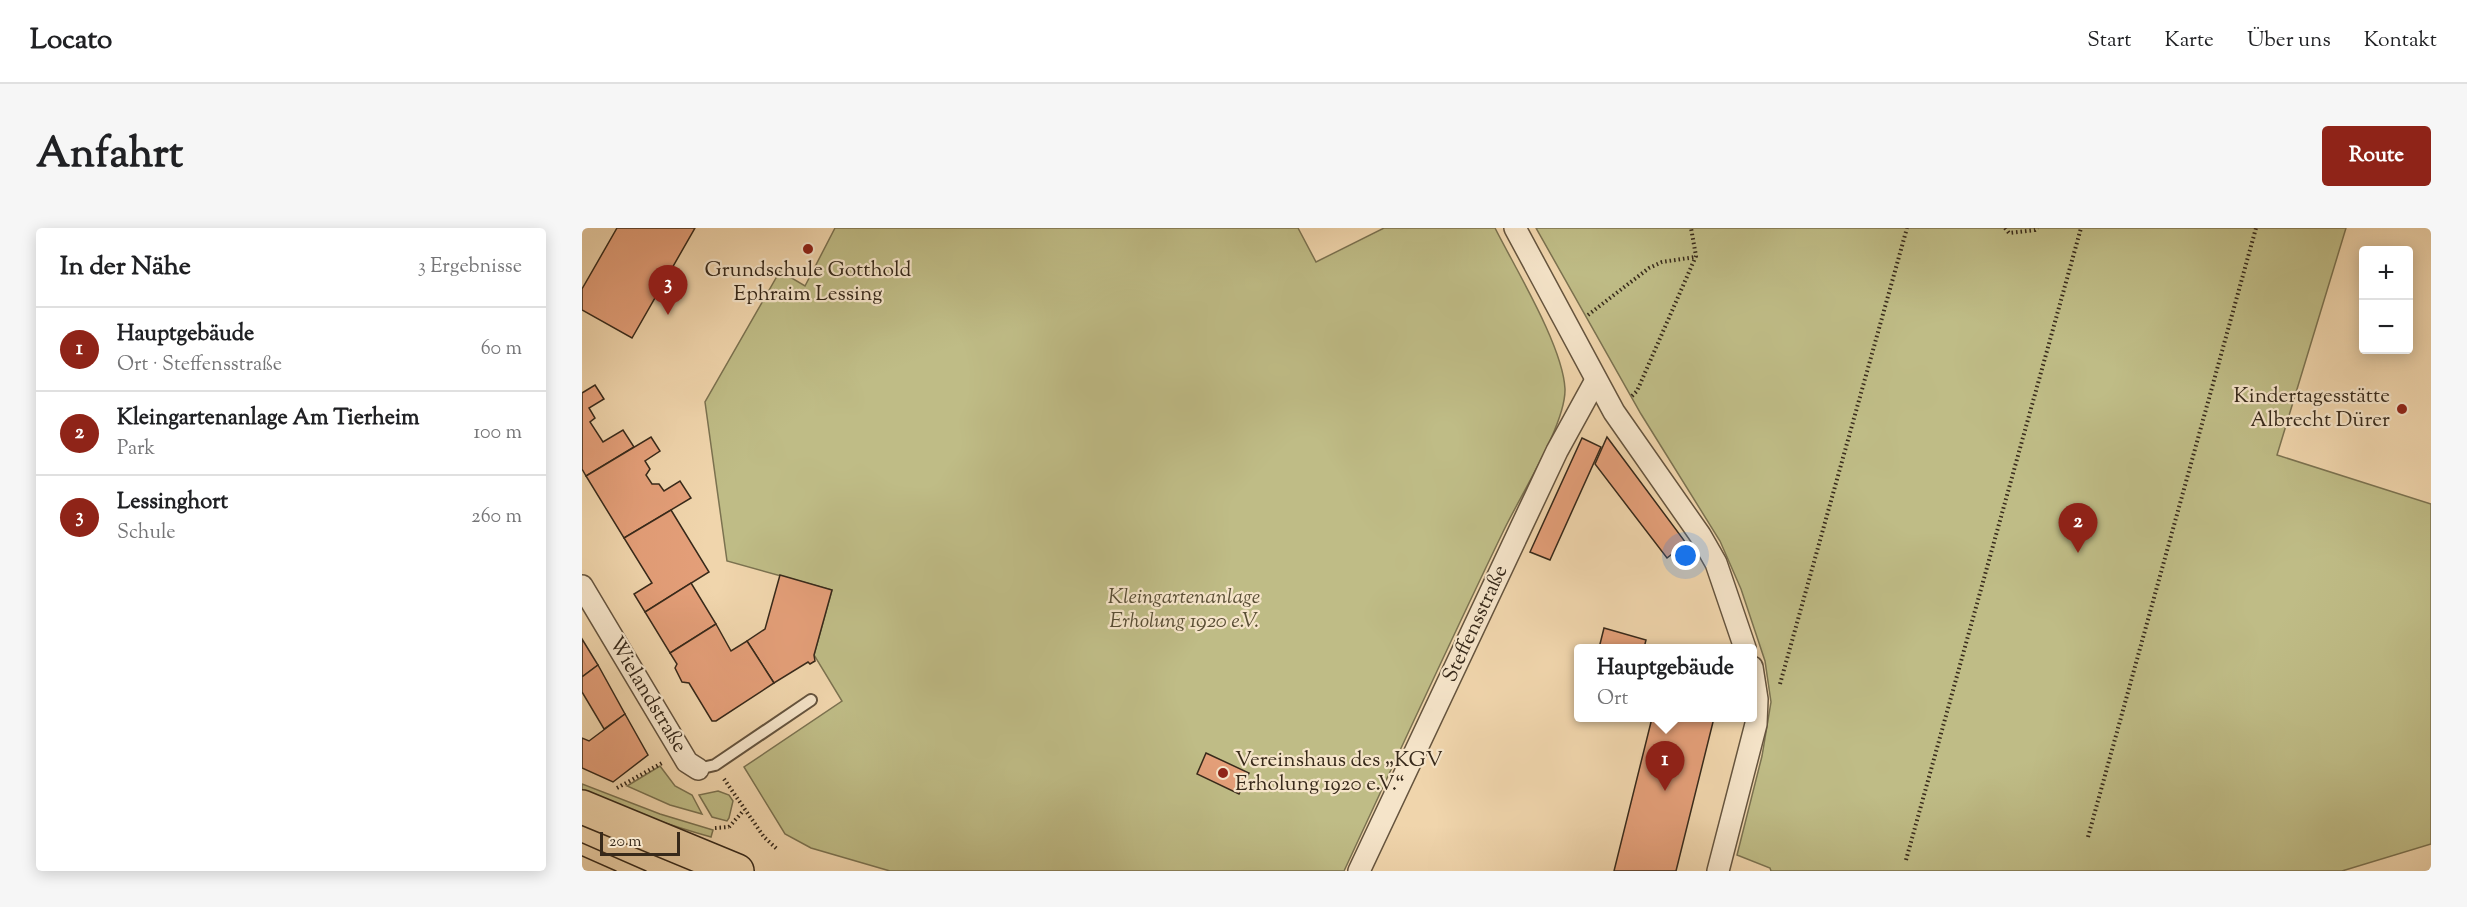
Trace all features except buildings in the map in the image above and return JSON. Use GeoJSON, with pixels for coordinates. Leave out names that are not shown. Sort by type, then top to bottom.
{"type":"FeatureCollection","features":[{"type":"Feature","properties":{"kind":"main road"},"geometry":{"type":"LineString","coordinates":[[582,807],[736,871]]}},
{"type":"Feature","properties":{"kind":"street"},"geometry":{"type":"LineString","coordinates":[[1515,228],[1614,412],[1716,563],[1745,644]]}},
{"type":"Feature","properties":{"kind":"street","name":"Steffensstraße"},"geometry":{"type":"LineString","coordinates":[[1359,871],[1557,451],[1596,380]]}},
{"type":"Feature","properties":{"kind":"street","name":"Wielandstraße"},"geometry":{"type":"LineString","coordinates":[[582,586],[700,765]]}},
{"type":"Feature","properties":{"kind":"street"},"geometry":{"type":"LineString","coordinates":[[1718,871],[1756,722]]}},
{"type":"Feature","properties":{"kind":"lane"},"geometry":{"type":"LineString","coordinates":[[700,765],[812,700]]}},
{"type":"Feature","properties":{"kind":"path"},"geometry":{"type":"LineString","coordinates":[[1614,412],[1637,391],[1696,256],[1691,228]]}},
{"type":"Feature","properties":{"kind":"path"},"geometry":{"type":"LineString","coordinates":[[1779,688],[1906,228]]}},
{"type":"Feature","properties":{"kind":"path"},"geometry":{"type":"LineString","coordinates":[[2005,228],[2009,232],[2038,228]]}},
{"type":"Feature","properties":{"kind":"path"},"geometry":{"type":"LineString","coordinates":[[1906,860],[2081,228]]}},
{"type":"Feature","properties":{"kind":"path"},"geometry":{"type":"LineString","coordinates":[[2088,837],[2256,228]]}},
{"type":"Feature","properties":{"kind":"path"},"geometry":{"type":"LineString","coordinates":[[1599,307],[1649,268],[1662,262],[1696,256]]}},
{"type":"Feature","properties":{"kind":"path"},"geometry":{"type":"LineString","coordinates":[[616,789],[659,763],[700,765],[744,810],[764,837],[778,850]]}},
{"type":"Feature","properties":{"kind":"path"},"geometry":{"type":"LineString","coordinates":[[729,827],[744,810]]}},
{"type":"Feature","properties":{"kind":"green space","name":"Kleingartenanlage Erholung 1920 e.V."},"geometry":{"type":"Polygon","coordinates":[[[835,228],[1298,228],[1316,262],[1384,228],[1495,228],[1537,307],[1556,351],[1565,389],[1563,404],[1550,441],[1509,519],[1344,871],[890,871],[811,848],[785,834],[744,767],[842,701],[814,655],[832,590],[727,561],[705,402],[780,271],[805,286],[835,228]]]}},
{"type":"Feature","properties":{"kind":"green space"},"geometry":{"type":"Polygon","coordinates":[[[1536,228],[2346,228],[2277,455],[2431,504],[2431,844],[2342,871],[1771,871],[1770,868],[1737,855],[1762,756],[1771,702],[1765,661],[1741,589],[1720,541],[1641,414],[1536,228]]]}},
{"type":"Feature","properties":{"kind":"green space"},"geometry":{"type":"Polygon","coordinates":[[[660,766],[675,786],[692,795],[702,814],[670,805],[627,786],[660,766]]]}},
{"type":"Feature","properties":{"kind":"green space"},"geometry":{"type":"Polygon","coordinates":[[[582,784],[660,814],[713,830],[711,837],[662,822],[598,798],[582,791],[582,784]]]}},
{"type":"Feature","properties":{"kind":"green space"},"geometry":{"type":"Polygon","coordinates":[[[718,791],[729,795],[733,801],[727,821],[712,817],[699,795],[718,791]]]}},
{"type":"Feature","properties":{"kind":"tram line"},"geometry":{"type":"LineString","coordinates":[[582,843],[646,871]]}},
{"type":"Feature","properties":{"kind":"tram line"},"geometry":{"type":"LineString","coordinates":[[582,856],[616,871]]}},
{"type":"Feature","properties":{"kind":"place","name":"Grundschule Gotthold Ephraim Lessing"},"geometry":{"type":"Point","coordinates":[808,249]}},
{"type":"Feature","properties":{"kind":"place","name":"Lessinghort"},"geometry":{"type":"Point","coordinates":[668,315]}},
{"type":"Feature","properties":{"kind":"place","name":"Kindertagesstätte Albrecht Dürer"},"geometry":{"type":"Point","coordinates":[2402,409]}},
{"type":"Feature","properties":{"kind":"place","name":"Kleingartenanlage Am Tierheim"},"geometry":{"type":"Point","coordinates":[2078,553]}},
{"type":"Feature","properties":{"kind":"place","name":"Vereinshaus des „KGV Erholung 1920 e.V.“"},"geometry":{"type":"Point","coordinates":[1223,773]}},
{"type":"Feature","properties":{"kind":"place","name":"Hauptgebäude"},"geometry":{"type":"Point","coordinates":[1665,791]}}]}
